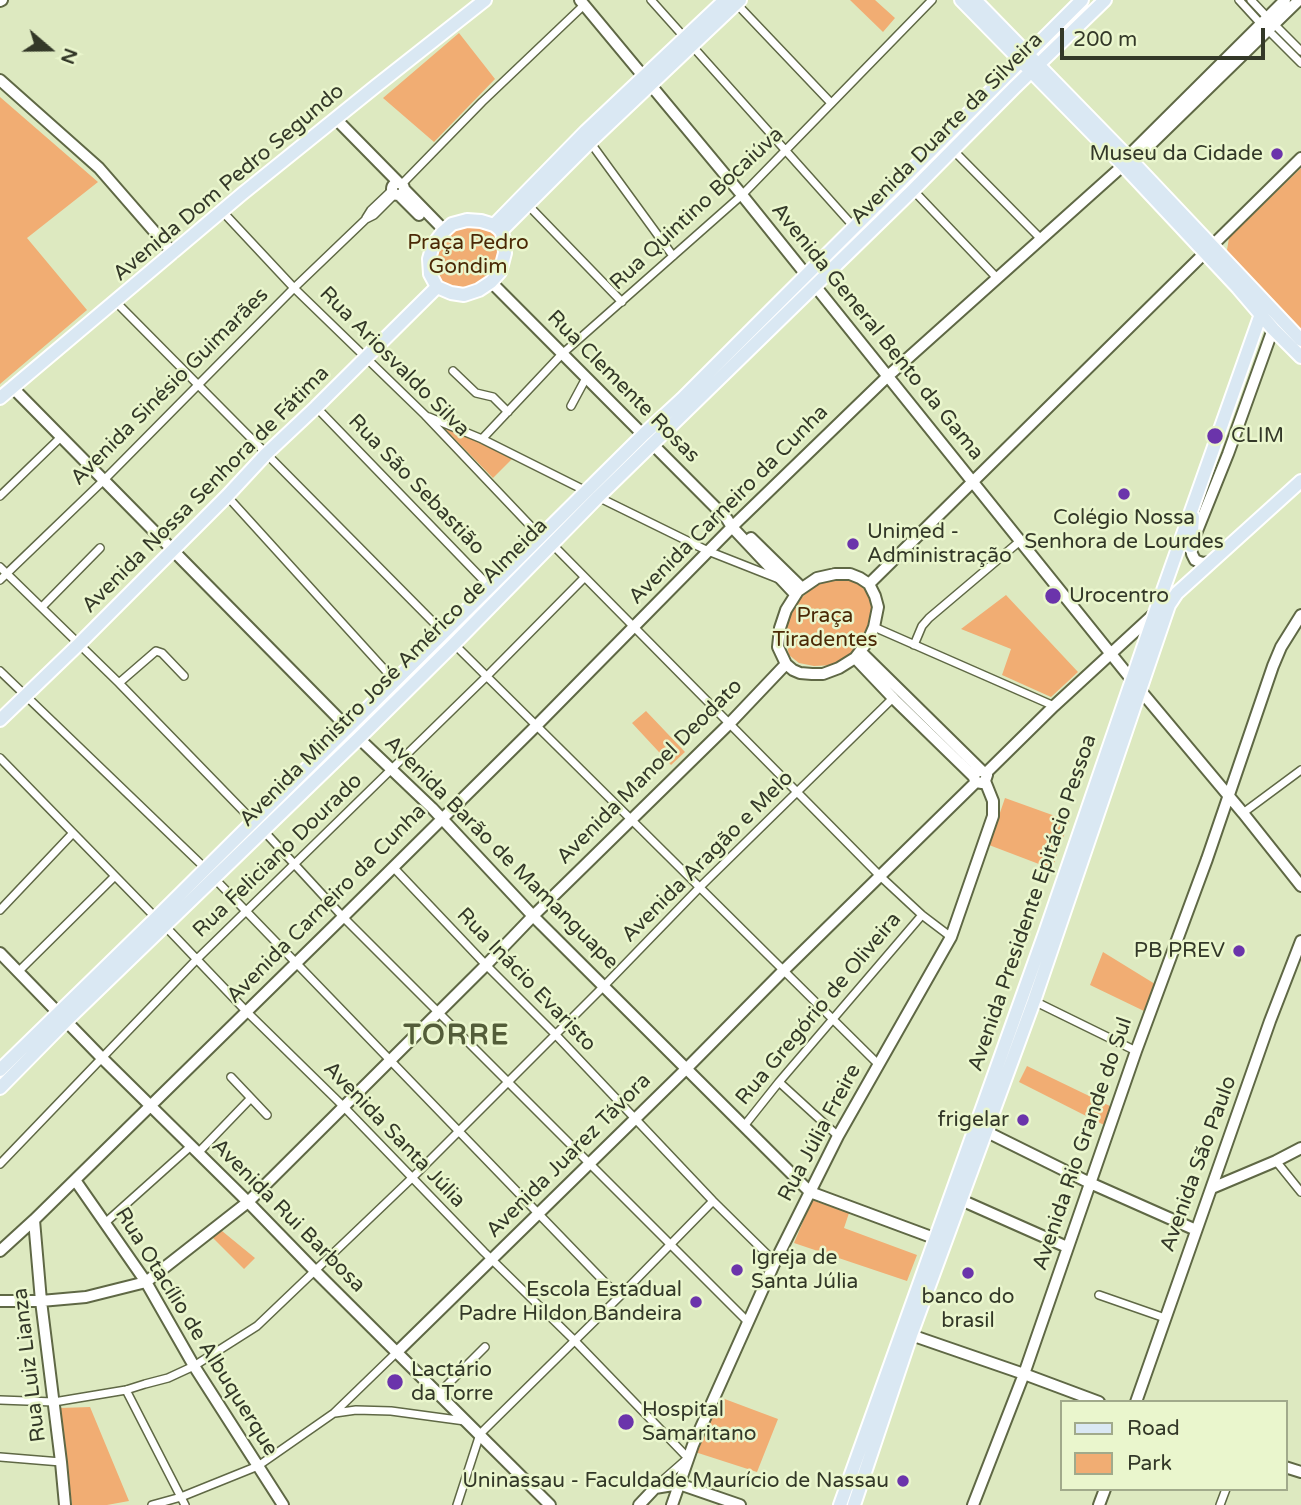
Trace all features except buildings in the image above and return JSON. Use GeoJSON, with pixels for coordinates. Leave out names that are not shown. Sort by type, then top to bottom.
{"type":"FeatureCollection","features":[{"type":"Feature","properties":{"kind":"main road","name":"Avenida Dom Pedro Segundo"},"geometry":{"type":"LineString","coordinates":[[0,398],[222,211],[485,0]]}},
{"type":"Feature","properties":{"kind":"main road"},"geometry":{"type":"LineString","coordinates":[[961,0],[1023,57],[1124,164],[1301,340]]}},
{"type":"Feature","properties":{"kind":"main road"},"geometry":{"type":"LineString","coordinates":[[975,0],[1023,57]]}},
{"type":"Feature","properties":{"kind":"main road","name":"Avenida Duarte da Silveira"},"geometry":{"type":"LineString","coordinates":[[810,280],[854,227],[1082,0]]}},
{"type":"Feature","properties":{"kind":"main road","name":"Avenida Duarte da Silveira"},"geometry":{"type":"LineString","coordinates":[[810,280],[914,190],[1105,0]]}},
{"type":"Feature","properties":{"kind":"main road"},"geometry":{"type":"LineString","coordinates":[[497,228],[527,204],[648,81],[734,1]]}},
{"type":"Feature","properties":{"kind":"main road"},"geometry":{"type":"LineString","coordinates":[[497,228],[586,131],[648,81]]}},
{"type":"Feature","properties":{"kind":"main road"},"geometry":{"type":"LineString","coordinates":[[467,220],[481,220],[497,228],[505,245],[505,259],[500,272],[491,282],[464,295],[437,287],[430,274],[429,259],[430,252],[442,233],[452,224],[467,220]]}},
{"type":"Feature","properties":{"kind":"main road"},"geometry":{"type":"LineString","coordinates":[[1208,249],[1273,329],[1301,357]]}},
{"type":"Feature","properties":{"kind":"main road","name":"Avenida Ministro José Américo de Almeida"},"geometry":{"type":"LineString","coordinates":[[210,873],[263,831],[359,738],[454,644],[644,434],[810,280]]}},
{"type":"Feature","properties":{"kind":"main road","name":"Avenida Ministro José Américo de Almeida"},"geometry":{"type":"LineString","coordinates":[[592,494],[654,444],[810,280]]}},
{"type":"Feature","properties":{"kind":"main road","name":"Avenida Nossa Senhora de Fátima"},"geometry":{"type":"LineString","coordinates":[[0,720],[437,287]]}},
{"type":"Feature","properties":{"kind":"main road","name":"Avenida Presidente Epitácio Pessoa"},"geometry":{"type":"LineString","coordinates":[[840,1505],[934,1238],[1034,1002],[1136,685],[1155,613],[1261,314]]}},
{"type":"Feature","properties":{"kind":"main road"},"geometry":{"type":"LineString","coordinates":[[1211,562],[1301,481]]}},
{"type":"Feature","properties":{"kind":"main road"},"geometry":{"type":"LineString","coordinates":[[1191,545],[1194,503]]}},
{"type":"Feature","properties":{"kind":"main road","name":"Avenida Ministro José Américo de Almeida"},"geometry":{"type":"LineString","coordinates":[[0,1070],[62,1017],[161,922],[210,873],[254,821],[347,727],[490,587],[546,540]]}},
{"type":"Feature","properties":{"kind":"main road","name":"Avenida Presidente Epitácio Pessoa"},"geometry":{"type":"LineString","coordinates":[[854,1505],[911,1335],[961,1200],[980,1131],[1046,930],[1136,685],[1169,604],[1177,593],[1211,562]]}},
{"type":"Feature","properties":{"kind":"main road","name":"Avenida Ministro José Américo de Almeida"},"geometry":{"type":"LineString","coordinates":[[0,1088],[62,1017]]}},
{"type":"Feature","properties":{"kind":"street"},"geometry":{"type":"LineString","coordinates":[[650,0],[854,227]]}},
{"type":"Feature","properties":{"kind":"street","name":"Rua Quintino Bocaiúva"},"geometry":{"type":"LineString","coordinates":[[482,439],[562,354],[742,195],[932,0]]}},
{"type":"Feature","properties":{"kind":"street"},"geometry":{"type":"LineString","coordinates":[[1239,0],[1301,51]]}},
{"type":"Feature","properties":{"kind":"street"},"geometry":{"type":"LineString","coordinates":[[1251,0],[1301,63]]}},
{"type":"Feature","properties":{"kind":"street"},"geometry":{"type":"LineString","coordinates":[[1268,24],[1285,0]]}},
{"type":"Feature","properties":{"kind":"street"},"geometry":{"type":"LineString","coordinates":[[1268,24],[1299,0]]}},
{"type":"Feature","properties":{"kind":"street"},"geometry":{"type":"LineString","coordinates":[[734,1],[831,103]]}},
{"type":"Feature","properties":{"kind":"street","name":"Avenida General Bento da Gama"},"geometry":{"type":"LineString","coordinates":[[582,3],[742,195],[1301,886]]}},
{"type":"Feature","properties":{"kind":"street","name":"Avenida Sinésio Guimarães"},"geometry":{"type":"LineString","coordinates":[[3,577],[366,219],[371,210],[397,189],[482,102],[544,45],[582,3]]}},
{"type":"Feature","properties":{"kind":"street","name":"Avenida Carneiro da Cunha"},"geometry":{"type":"LineString","coordinates":[[0,1251],[537,725],[708,551],[732,523],[888,376],[1124,164],[1268,24]]}},
{"type":"Feature","properties":{"kind":"street"},"geometry":{"type":"LineString","coordinates":[[0,80],[99,168],[173,253]]}},
{"type":"Feature","properties":{"kind":"street"},"geometry":{"type":"LineString","coordinates":[[333,121],[442,233]]}},
{"type":"Feature","properties":{"kind":"street"},"geometry":{"type":"LineString","coordinates":[[590,142],[673,256]]}},
{"type":"Feature","properties":{"kind":"street"},"geometry":{"type":"LineString","coordinates":[[953,150],[1041,239]]}},
{"type":"Feature","properties":{"kind":"street"},"geometry":{"type":"LineString","coordinates":[[869,584],[1301,158]]}},
{"type":"Feature","properties":{"kind":"street"},"geometry":{"type":"LineString","coordinates":[[914,190],[997,278]]}},
{"type":"Feature","properties":{"kind":"street"},"geometry":{"type":"LineString","coordinates":[[527,204],[622,302]]}},
{"type":"Feature","properties":{"kind":"street","name":"Rua Ariosvaldo Silva"},"geometry":{"type":"LineString","coordinates":[[222,211],[294,288],[425,415],[880,876],[922,915],[951,937]]}},
{"type":"Feature","properties":{"kind":"street","name":"Rua Clemente Rosas"},"geometry":{"type":"LineString","coordinates":[[491,282],[798,591]]}},
{"type":"Feature","properties":{"kind":"street"},"geometry":{"type":"LineString","coordinates":[[116,302],[444,633]]}},
{"type":"Feature","properties":{"kind":"street"},"geometry":{"type":"LineString","coordinates":[[1211,562],[1202,563],[1195,560],[1191,545],[1228,454],[1273,329]]}},
{"type":"Feature","properties":{"kind":"street"},"geometry":{"type":"LineString","coordinates":[[453,371],[476,393],[493,397],[508,412]]}},
{"type":"Feature","properties":{"kind":"street"},"geometry":{"type":"LineString","coordinates":[[571,406],[586,378]]}},
{"type":"Feature","properties":{"kind":"street","name":"Avenida Barão de Mamanguape"},"geometry":{"type":"LineString","coordinates":[[12,387],[347,727],[442,818],[533,916],[810,1192],[934,1238]]}},
{"type":"Feature","properties":{"kind":"street","name":"Rua São Sebastião"},"geometry":{"type":"LineString","coordinates":[[316,407],[490,587]]}},
{"type":"Feature","properties":{"kind":"street","name":"Rua Clemente Rosas"},"geometry":{"type":"LineString","coordinates":[[425,415],[482,439],[708,551],[780,580],[798,591]]}},
{"type":"Feature","properties":{"kind":"street"},"geometry":{"type":"LineString","coordinates":[[0,496],[61,437]]}},
{"type":"Feature","properties":{"kind":"street"},"geometry":{"type":"LineString","coordinates":[[227,496],[395,681]]}},
{"type":"Feature","properties":{"kind":"street","name":"Rua Clemente Rosas"},"geometry":{"type":"LineString","coordinates":[[732,523],[780,580]]}},
{"type":"Feature","properties":{"kind":"street"},"geometry":{"type":"LineString","coordinates":[[914,645],[922,626],[929,618],[1020,541]]}},
{"type":"Feature","properties":{"kind":"street"},"geometry":{"type":"LineString","coordinates":[[42,607],[100,548]]}},
{"type":"Feature","properties":{"kind":"street"},"geometry":{"type":"LineString","coordinates":[[0,567],[3,577],[42,607],[119,683],[343,916],[748,1322]]}},
{"type":"Feature","properties":{"kind":"street"},"geometry":{"type":"LineString","coordinates":[[835,574],[850,574],[869,584],[878,607],[874,627],[858,655],[839,668],[823,674],[800,673],[786,664],[778,647],[778,637],[786,610],[798,591],[817,578],[835,574]]}},
{"type":"Feature","properties":{"kind":"street","name":"Rua Feliciano Dourado"},"geometry":{"type":"LineString","coordinates":[[0,1164],[197,959],[584,578]]}},
{"type":"Feature","properties":{"kind":"street","name":"Avenida Juarez Távora"},"geometry":{"type":"LineString","coordinates":[[152,1505],[183,1501],[258,1466],[334,1413],[686,1069],[980,776],[1155,613]]}},
{"type":"Feature","properties":{"kind":"street","name":"Avenida Rio Grande do Sul"},"geometry":{"type":"LineString","coordinates":[[973,1505],[1024,1374],[1273,666],[1301,615]]}},
{"type":"Feature","properties":{"kind":"street"},"geometry":{"type":"LineString","coordinates":[[874,627],[1054,706]]}},
{"type":"Feature","properties":{"kind":"street"},"geometry":{"type":"LineString","coordinates":[[454,644],[878,1064]]}},
{"type":"Feature","properties":{"kind":"street"},"geometry":{"type":"LineString","coordinates":[[119,683],[156,651],[162,653],[184,676]]}},
{"type":"Feature","properties":{"kind":"street"},"geometry":{"type":"LineString","coordinates":[[858,655],[980,776]]}},
{"type":"Feature","properties":{"kind":"street","name":"Avenida Manoel Deodato"},"geometry":{"type":"LineString","coordinates":[[146,1282],[248,1202],[786,664]]}},
{"type":"Feature","properties":{"kind":"street"},"geometry":{"type":"LineString","coordinates":[[0,671],[210,873],[619,1297]]}},
{"type":"Feature","properties":{"kind":"street","name":"Avenida Aragão e Melo"},"geometry":{"type":"LineString","coordinates":[[0,1400],[54,1402],[126,1390],[168,1378],[194,1366],[257,1326],[412,1178],[700,887],[896,695]]}},
{"type":"Feature","properties":{"kind":"street","name":"Avenida Santa Júlia"},"geometry":{"type":"LineString","coordinates":[[0,758],[688,1458]]}},
{"type":"Feature","properties":{"kind":"street"},"geometry":{"type":"LineString","coordinates":[[1243,813],[1301,770]]}},
{"type":"Feature","properties":{"kind":"street","name":"Rua Júlia Freire"},"geometry":{"type":"LineString","coordinates":[[672,1505],[688,1458],[775,1262],[838,1136],[951,937],[993,816],[993,801],[980,776]]}},
{"type":"Feature","properties":{"kind":"street"},"geometry":{"type":"LineString","coordinates":[[0,910],[73,833]]}},
{"type":"Feature","properties":{"kind":"street","name":"Rua Inácio Evaristo"},"geometry":{"type":"LineString","coordinates":[[393,867],[713,1201],[775,1262]]}},
{"type":"Feature","properties":{"kind":"street"},"geometry":{"type":"LineString","coordinates":[[18,972],[115,876]]}},
{"type":"Feature","properties":{"kind":"street","name":"Rua Gregório de Oliveira"},"geometry":{"type":"LineString","coordinates":[[744,1126],[922,915]]}},
{"type":"Feature","properties":{"kind":"street","name":"Avenida São Paulo"},"geometry":{"type":"LineString","coordinates":[[1137,1400],[1301,941]]}},
{"type":"Feature","properties":{"kind":"street","name":"Avenida Rui Barbosa"},"geometry":{"type":"LineString","coordinates":[[0,953],[550,1505]]}},
{"type":"Feature","properties":{"kind":"street"},"geometry":{"type":"LineString","coordinates":[[1034,1002],[1136,1051]]}},
{"type":"Feature","properties":{"kind":"street"},"geometry":{"type":"LineString","coordinates":[[231,1077],[268,1115]]}},
{"type":"Feature","properties":{"kind":"street"},"geometry":{"type":"LineString","coordinates":[[779,1082],[838,1136]]}},
{"type":"Feature","properties":{"kind":"street"},"geometry":{"type":"LineString","coordinates":[[106,1223],[194,1150],[251,1098]]}},
{"type":"Feature","properties":{"kind":"street"},"geometry":{"type":"LineString","coordinates":[[980,1131],[1196,1230]]}},
{"type":"Feature","properties":{"kind":"street"},"geometry":{"type":"LineString","coordinates":[[1212,1188],[1301,1148]]}},
{"type":"Feature","properties":{"kind":"street"},"geometry":{"type":"LineString","coordinates":[[1276,1161],[1301,1192]]}},
{"type":"Feature","properties":{"kind":"street","name":"Rua Otacílio de Albuquerque"},"geometry":{"type":"LineString","coordinates":[[75,1180],[146,1282],[194,1366],[283,1505]]}},
{"type":"Feature","properties":{"kind":"street"},"geometry":{"type":"LineString","coordinates":[[961,1200],[1068,1247]]}},
{"type":"Feature","properties":{"kind":"street"},"geometry":{"type":"LineString","coordinates":[[457,1505],[480,1434],[713,1201]]}},
{"type":"Feature","properties":{"kind":"street","name":"Rua Luiz Lianza"},"geometry":{"type":"LineString","coordinates":[[34,1220],[65,1505]]}},
{"type":"Feature","properties":{"kind":"street"},"geometry":{"type":"LineString","coordinates":[[0,1301],[41,1301],[93,1296],[146,1282]]}},
{"type":"Feature","properties":{"kind":"street"},"geometry":{"type":"LineString","coordinates":[[1099,1295],[1165,1318]]}},
{"type":"Feature","properties":{"kind":"street"},"geometry":{"type":"LineString","coordinates":[[911,1335],[1094,1400]]}},
{"type":"Feature","properties":{"kind":"street"},"geometry":{"type":"LineString","coordinates":[[438,1394],[485,1347]]}},
{"type":"Feature","properties":{"kind":"street"},"geometry":{"type":"LineString","coordinates":[[126,1390],[183,1501]]}},
{"type":"Feature","properties":{"kind":"street"},"geometry":{"type":"LineString","coordinates":[[334,1413],[356,1410],[391,1411],[466,1421]]}},
{"type":"Feature","properties":{"kind":"street"},"geometry":{"type":"LineString","coordinates":[[0,1457],[61,1462]]}},
{"type":"Feature","properties":{"kind":"street"},"geometry":{"type":"LineString","coordinates":[[639,1505],[688,1458]]}},
{"type":"Feature","properties":{"kind":"street"},"geometry":{"type":"LineString","coordinates":[[655,1488],[679,1483],[740,1505]]}},
{"type":"Feature","properties":{"kind":"green space"},"geometry":{"type":"Polygon","coordinates":[[[850,0],[875,0],[895,18],[883,32],[850,0]]]}},
{"type":"Feature","properties":{"kind":"green space"},"geometry":{"type":"Polygon","coordinates":[[[459,33],[495,79],[434,142],[383,98],[459,33]]]}},
{"type":"Feature","properties":{"kind":"green space"},"geometry":{"type":"Polygon","coordinates":[[[0,97],[98,182],[27,238],[87,310],[0,384],[0,97]]]}},
{"type":"Feature","properties":{"kind":"green space"},"geometry":{"type":"Polygon","coordinates":[[[1301,168],[1301,332],[1230,259],[1227,250],[1229,238],[1301,168]]]}},
{"type":"Feature","properties":{"kind":"green space","name":"Praça Pedro Gondim"},"geometry":{"type":"Polygon","coordinates":[[[467,222],[489,227],[496,234],[500,247],[497,263],[493,275],[468,291],[452,291],[439,282],[435,272],[435,254],[452,227],[467,222]]]}},
{"type":"Feature","properties":{"kind":"green space"},"geometry":{"type":"Polygon","coordinates":[[[439,423],[513,458],[493,478],[439,423]]]}},
{"type":"Feature","properties":{"kind":"green space","name":"Praça Tiradentes"},"geometry":{"type":"Polygon","coordinates":[[[830,578],[848,578],[866,587],[870,596],[872,617],[869,627],[850,656],[834,665],[814,666],[799,663],[789,655],[784,634],[786,623],[800,599],[816,585],[830,578]]]}},
{"type":"Feature","properties":{"kind":"green space"},"geometry":{"type":"Polygon","coordinates":[[[1006,595],[1078,672],[1051,697],[1002,675],[1011,649],[961,629],[1006,595]]]}},
{"type":"Feature","properties":{"kind":"green space"},"geometry":{"type":"Polygon","coordinates":[[[646,711],[685,752],[671,765],[632,723],[646,711]]]}},
{"type":"Feature","properties":{"kind":"green space"},"geometry":{"type":"Polygon","coordinates":[[[1005,798],[1069,821],[1052,869],[989,845],[1005,798]]]}},
{"type":"Feature","properties":{"kind":"green space"},"geometry":{"type":"Polygon","coordinates":[[[1103,952],[1155,984],[1144,1011],[1090,985],[1103,952]]]}},
{"type":"Feature","properties":{"kind":"green space"},"geometry":{"type":"Polygon","coordinates":[[[1027,1066],[1112,1107],[1104,1125],[1019,1082],[1027,1066]]]}},
{"type":"Feature","properties":{"kind":"green space"},"geometry":{"type":"Polygon","coordinates":[[[812,1200],[849,1213],[844,1228],[917,1255],[907,1281],[794,1243],[812,1200]]]}},
{"type":"Feature","properties":{"kind":"green space"},"geometry":{"type":"Polygon","coordinates":[[[222,1231],[255,1258],[244,1269],[211,1236],[222,1231]]]}},
{"type":"Feature","properties":{"kind":"green space"},"geometry":{"type":"Polygon","coordinates":[[[722,1398],[778,1419],[757,1472],[695,1452],[722,1398]]]}},
{"type":"Feature","properties":{"kind":"green space"},"geometry":{"type":"Polygon","coordinates":[[[90,1407],[129,1501],[107,1505],[72,1505],[60,1408],[90,1407]]]}},
{"type":"Feature","properties":{"kind":"place","name":"Museu da Cidade"},"geometry":{"type":"Point","coordinates":[1277,154]}},
{"type":"Feature","properties":{"kind":"place","name":"CLIM"},"geometry":{"type":"Point","coordinates":[1215,436]}},
{"type":"Feature","properties":{"kind":"place","name":"Colégio Nossa Senhora de Lourdes"},"geometry":{"type":"Point","coordinates":[1124,494]}},
{"type":"Feature","properties":{"kind":"place","name":"Unimed - Administração"},"geometry":{"type":"Point","coordinates":[853,544]}},
{"type":"Feature","properties":{"kind":"place","name":"Urocentro"},"geometry":{"type":"Point","coordinates":[1053,596]}},
{"type":"Feature","properties":{"kind":"place","name":"PB PREV"},"geometry":{"type":"Point","coordinates":[1239,951]}},
{"type":"Feature","properties":{"kind":"place","name":"frigelar"},"geometry":{"type":"Point","coordinates":[1023,1120]}},
{"type":"Feature","properties":{"kind":"place","name":"Igreja de Santa Júlia"},"geometry":{"type":"Point","coordinates":[737,1270]}},
{"type":"Feature","properties":{"kind":"place","name":"banco do brasil"},"geometry":{"type":"Point","coordinates":[968,1273]}},
{"type":"Feature","properties":{"kind":"place","name":"Escola Estadual Padre Hildon Bandeira"},"geometry":{"type":"Point","coordinates":[696,1302]}},
{"type":"Feature","properties":{"kind":"place","name":"Lactário da Torre"},"geometry":{"type":"Point","coordinates":[395,1382]}},
{"type":"Feature","properties":{"kind":"place","name":"Hospital Samaritano"},"geometry":{"type":"Point","coordinates":[626,1422]}},
{"type":"Feature","properties":{"kind":"place","name":"Uninassau - Faculdade Maurício de Nassau"},"geometry":{"type":"Point","coordinates":[903,1481]}},
{"type":"Feature","properties":{"kind":"district","name":"TORRE"},"geometry":{"type":"Point","coordinates":[457,1037]}}]}
